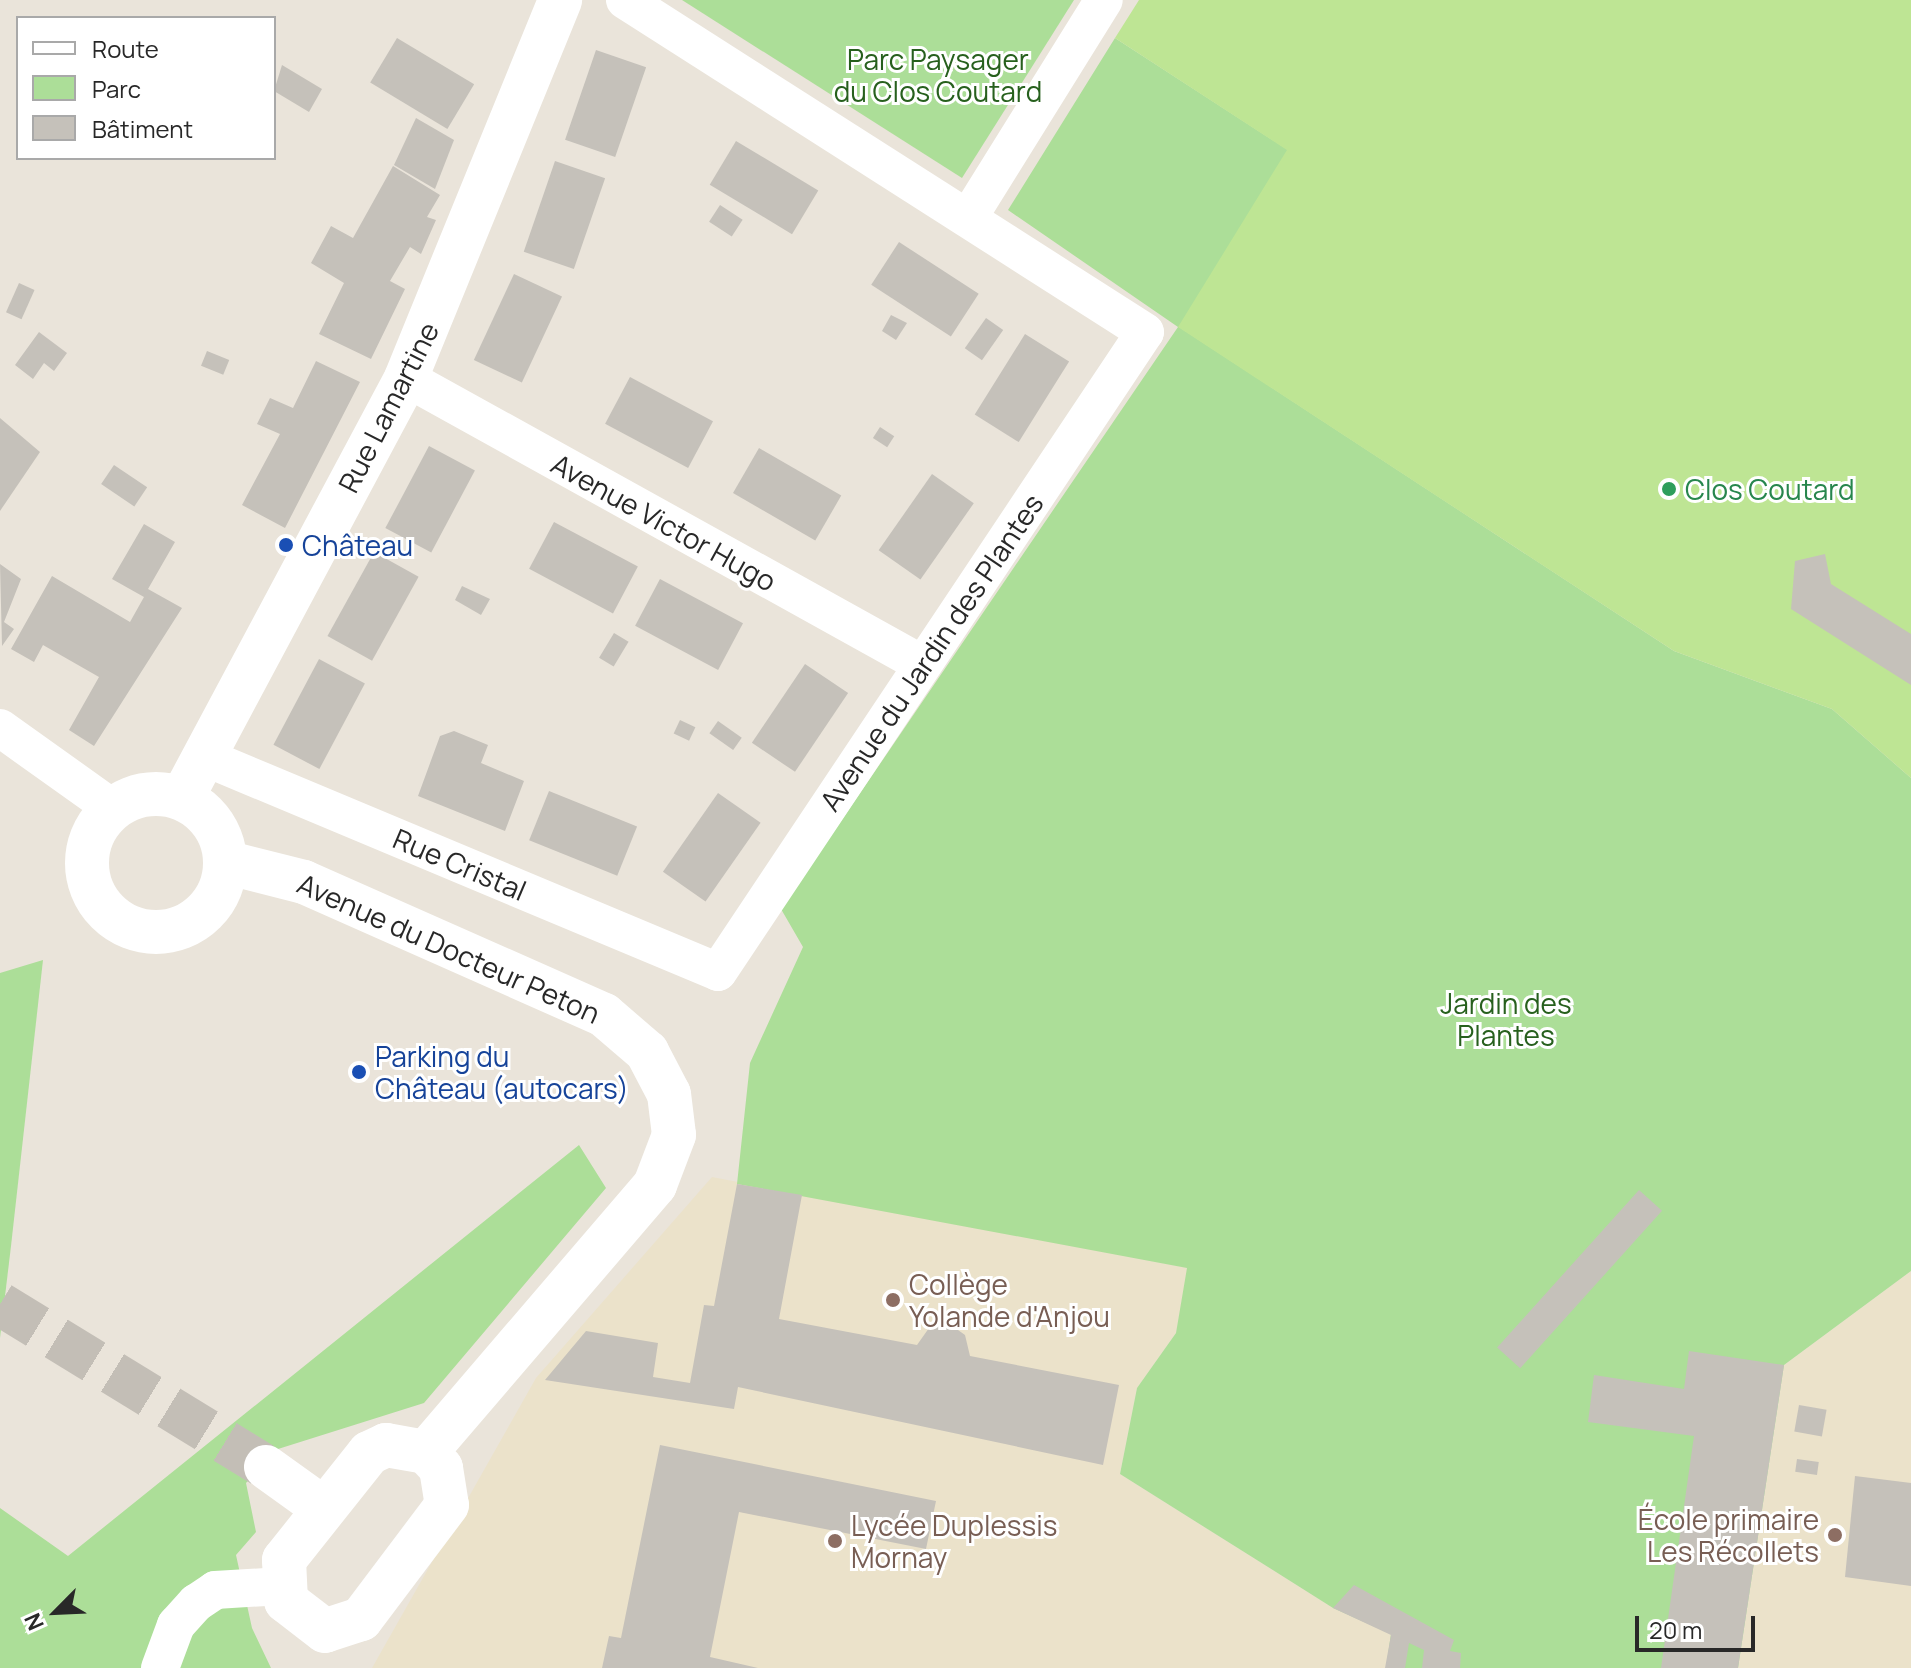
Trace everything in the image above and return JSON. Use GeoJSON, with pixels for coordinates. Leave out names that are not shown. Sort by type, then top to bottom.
{"type":"FeatureCollection","features":[{"type":"Feature","properties":{"kind":"street","name":"Rue Lamartine"},"geometry":{"type":"LineString","coordinates":[[182,798],[406,378],[560,0]]}},
{"type":"Feature","properties":{"kind":"street"},"geometry":{"type":"LineString","coordinates":[[625,0],[970,215],[1104,0]]}},
{"type":"Feature","properties":{"kind":"street","name":"Avenue du Jardin des Plantes"},"geometry":{"type":"LineString","coordinates":[[718,972],[1145,332],[970,215]]}},
{"type":"Feature","properties":{"kind":"street","name":"Avenue Victor Hugo"},"geometry":{"type":"LineString","coordinates":[[406,378],[922,664]]}},
{"type":"Feature","properties":{"kind":"street"},"geometry":{"type":"LineString","coordinates":[[0,728],[112,808]]}},
{"type":"Feature","properties":{"kind":"street","name":"Rue Cristal"},"geometry":{"type":"LineString","coordinates":[[202,756],[718,972]]}},
{"type":"Feature","properties":{"kind":"street"},"geometry":{"type":"LineString","coordinates":[[153,793],[182,798],[218,831],[225,862],[218,895],[196,920],[165,932],[132,928],[96,898],[86,867],[92,834],[112,808],[153,793]]}},
{"type":"Feature","properties":{"kind":"street","name":"Avenue du Docteur Peton"},"geometry":{"type":"LineString","coordinates":[[225,862],[304,882],[604,1015],[647,1052],[669,1094],[674,1135],[655,1185],[426,1452]]}},
{"type":"Feature","properties":{"kind":"street"},"geometry":{"type":"LineString","coordinates":[[399,1443],[426,1452],[449,1489],[441,1518],[361,1619],[321,1650],[282,1586],[284,1560],[369,1453],[399,1443]]}},
{"type":"Feature","properties":{"kind":"street"},"geometry":{"type":"LineString","coordinates":[[266,1467],[323,1508]]}},
{"type":"Feature","properties":{"kind":"street"},"geometry":{"type":"LineString","coordinates":[[160,1668],[176,1625],[196,1603],[215,1590],[282,1586]]}},
{"type":"Feature","properties":{"kind":"shaded area","name":"Lycée Duplessis Mornay"},"geometry":{"type":"Polygon","coordinates":[[[712,1177],[1188,1268],[1176,1333],[1137,1388],[1120,1474],[1333,1608],[1392,1634],[1386,1668],[372,1668],[536,1378],[712,1177]]]}},
{"type":"Feature","properties":{"kind":"shaded area","name":"École primaire Les Récollets"},"geometry":{"type":"Polygon","coordinates":[[[1911,1271],[1911,1668],[1738,1668],[1784,1365],[1911,1271]]]}},
{"type":"Feature","properties":{"kind":"green space","name":"Parc Paysager du Clos Coutard"},"geometry":{"type":"Polygon","coordinates":[[[682,0],[1074,0],[962,178],[682,0]]]}},
{"type":"Feature","properties":{"kind":"green space","name":"Clos Coutard"},"geometry":{"type":"Polygon","coordinates":[[[1139,0],[1911,0],[1911,778],[1832,709],[1674,651],[1178,327],[1287,150],[1115,38],[1139,0]]]}},
{"type":"Feature","properties":{"kind":"green space","name":"Jardin des Plantes"},"geometry":{"type":"Polygon","coordinates":[[[1115,38],[1288,150],[1179,327],[1674,651],[1832,709],[1911,778],[1911,1271],[1784,1365],[1738,1668],[1386,1668],[1391,1634],[1333,1608],[1120,1474],[1137,1388],[1176,1333],[1187,1268],[737,1184],[750,1063],[803,947],[781,909],[1178,327],[1008,210],[1115,38]]]}},
{"type":"Feature","properties":{"kind":"green space"},"geometry":{"type":"Polygon","coordinates":[[[43,960],[11,1246],[0,1338],[0,973],[43,960]]]}},
{"type":"Feature","properties":{"kind":"green space"},"geometry":{"type":"Polygon","coordinates":[[[579,1145],[606,1188],[424,1403],[278,1449],[246,1483],[256,1532],[236,1555],[252,1628],[271,1668],[0,1668],[0,1508],[68,1556],[579,1145]]]}},
{"type":"Feature","properties":{"kind":"building"},"geometry":{"type":"Polygon","coordinates":[[[397,38],[474,84],[447,129],[370,83],[397,38]]]}},
{"type":"Feature","properties":{"kind":"building"},"geometry":{"type":"Polygon","coordinates":[[[596,50],[646,67],[615,157],[565,140],[596,50]]]}},
{"type":"Feature","properties":{"kind":"building"},"geometry":{"type":"Polygon","coordinates":[[[282,65],[322,89],[309,112],[276,92],[282,65]]]}},
{"type":"Feature","properties":{"kind":"building"},"geometry":{"type":"Polygon","coordinates":[[[416,118],[454,140],[435,189],[394,165],[416,118]]]}},
{"type":"Feature","properties":{"kind":"building"},"geometry":{"type":"Polygon","coordinates":[[[736,141],[818,190],[792,234],[710,185],[736,141]]]}},
{"type":"Feature","properties":{"kind":"building"},"geometry":{"type":"Polygon","coordinates":[[[555,161],[605,178],[574,269],[524,252],[555,161]]]}},
{"type":"Feature","properties":{"kind":"building"},"geometry":{"type":"Polygon","coordinates":[[[393,166],[440,195],[427,217],[436,220],[421,254],[410,247],[390,281],[405,289],[371,359],[319,334],[344,283],[311,263],[331,226],[353,238],[393,166]]]}},
{"type":"Feature","properties":{"kind":"building"},"geometry":{"type":"Polygon","coordinates":[[[720,205],[743,220],[732,236],[709,222],[720,205]]]}},
{"type":"Feature","properties":{"kind":"building"},"geometry":{"type":"Polygon","coordinates":[[[899,242],[979,294],[951,337],[871,285],[899,242]]]}},
{"type":"Feature","properties":{"kind":"building"},"geometry":{"type":"Polygon","coordinates":[[[514,274],[562,296],[522,382],[474,360],[514,274]]]}},
{"type":"Feature","properties":{"kind":"building"},"geometry":{"type":"Polygon","coordinates":[[[19,283],[35,290],[22,319],[6,312],[19,283]]]}},
{"type":"Feature","properties":{"kind":"building"},"geometry":{"type":"Polygon","coordinates":[[[891,315],[907,323],[896,340],[882,331],[891,315]]]}},
{"type":"Feature","properties":{"kind":"building"},"geometry":{"type":"Polygon","coordinates":[[[986,318],[1003,330],[982,360],[965,348],[986,318]]]}},
{"type":"Feature","properties":{"kind":"building"},"geometry":{"type":"Polygon","coordinates":[[[39,332],[67,353],[54,371],[44,363],[33,379],[15,365],[39,332]]]}},
{"type":"Feature","properties":{"kind":"building"},"geometry":{"type":"Polygon","coordinates":[[[1025,334],[1069,362],[1019,442],[975,415],[1025,334]]]}},
{"type":"Feature","properties":{"kind":"building"},"geometry":{"type":"Polygon","coordinates":[[[207,351],[229,360],[223,375],[201,366],[207,351]]]}},
{"type":"Feature","properties":{"kind":"building"},"geometry":{"type":"Polygon","coordinates":[[[316,361],[360,382],[285,528],[242,505],[280,434],[257,424],[270,398],[293,408],[316,361]]]}},
{"type":"Feature","properties":{"kind":"building"},"geometry":{"type":"Polygon","coordinates":[[[630,377],[713,421],[688,468],[605,424],[630,377]]]}},
{"type":"Feature","properties":{"kind":"building"},"geometry":{"type":"Polygon","coordinates":[[[0,418],[40,452],[0,511],[0,418]]]}},
{"type":"Feature","properties":{"kind":"building"},"geometry":{"type":"Polygon","coordinates":[[[880,427],[894,436],[887,447],[873,438],[880,427]]]}},
{"type":"Feature","properties":{"kind":"building"},"geometry":{"type":"Polygon","coordinates":[[[429,446],[475,470],[431,553],[385,528],[429,446]]]}},
{"type":"Feature","properties":{"kind":"building"},"geometry":{"type":"Polygon","coordinates":[[[759,448],[841,495],[815,541],[733,493],[759,448]]]}},
{"type":"Feature","properties":{"kind":"building"},"geometry":{"type":"Polygon","coordinates":[[[114,465],[147,487],[134,506],[101,484],[114,465]]]}},
{"type":"Feature","properties":{"kind":"building"},"geometry":{"type":"Polygon","coordinates":[[[932,474],[974,503],[920,579],[879,550],[932,474]]]}},
{"type":"Feature","properties":{"kind":"building"},"geometry":{"type":"Polygon","coordinates":[[[554,522],[638,567],[613,613],[529,569],[554,522]]]}},
{"type":"Feature","properties":{"kind":"building"},"geometry":{"type":"Polygon","coordinates":[[[144,524],[175,542],[148,589],[182,608],[94,746],[69,730],[99,677],[43,645],[34,662],[11,649],[52,576],[130,622],[144,597],[112,579],[144,524]]]}},
{"type":"Feature","properties":{"kind":"building"},"geometry":{"type":"Polygon","coordinates":[[[374,552],[419,577],[372,661],[327,636],[374,552]]]}},
{"type":"Feature","properties":{"kind":"building"},"geometry":{"type":"Polygon","coordinates":[[[1825,554],[1831,584],[1911,634],[1911,685],[1791,609],[1795,561],[1825,554]]]}},
{"type":"Feature","properties":{"kind":"building"},"geometry":{"type":"Polygon","coordinates":[[[0,564],[21,579],[4,622],[14,629],[2,646],[0,564]]]}},
{"type":"Feature","properties":{"kind":"building"},"geometry":{"type":"Polygon","coordinates":[[[660,579],[743,623],[718,670],[635,626],[660,579]]]}},
{"type":"Feature","properties":{"kind":"building"},"geometry":{"type":"Polygon","coordinates":[[[462,586],[490,599],[481,615],[455,600],[462,586]]]}},
{"type":"Feature","properties":{"kind":"building"},"geometry":{"type":"Polygon","coordinates":[[[614,633],[629,642],[614,667],[599,658],[614,633]]]}},
{"type":"Feature","properties":{"kind":"building"},"geometry":{"type":"Polygon","coordinates":[[[319,659],[365,683],[319,769],[273,745],[319,659]]]}},
{"type":"Feature","properties":{"kind":"building"},"geometry":{"type":"Polygon","coordinates":[[[805,664],[848,693],[795,772],[752,743],[805,664]]]}},
{"type":"Feature","properties":{"kind":"building"},"geometry":{"type":"Polygon","coordinates":[[[680,720],[695,727],[689,741],[674,734],[680,720]]]}},
{"type":"Feature","properties":{"kind":"building"},"geometry":{"type":"Polygon","coordinates":[[[718,721],[742,738],[733,750],[709,733],[718,721]]]}},
{"type":"Feature","properties":{"kind":"building"},"geometry":{"type":"Polygon","coordinates":[[[454,731],[488,745],[481,763],[524,781],[505,831],[418,796],[440,736],[454,731]]]}},
{"type":"Feature","properties":{"kind":"building"},"geometry":{"type":"Polygon","coordinates":[[[549,791],[637,827],[617,876],[529,840],[549,791]]]}},
{"type":"Feature","properties":{"kind":"building"},"geometry":{"type":"Polygon","coordinates":[[[718,793],[761,823],[706,901],[663,872],[718,793]]]}},
{"type":"Feature","properties":{"kind":"building"},"geometry":{"type":"Polygon","coordinates":[[[737,1184],[802,1195],[779,1319],[917,1345],[929,1328],[951,1325],[965,1335],[970,1356],[1119,1385],[1103,1465],[738,1387],[734,1409],[545,1380],[586,1331],[658,1343],[653,1377],[690,1383],[704,1305],[714,1306],[737,1184]]]}},
{"type":"Feature","properties":{"kind":"building"},"geometry":{"type":"Polygon","coordinates":[[[1639,1190],[1662,1211],[1520,1368],[1497,1348],[1639,1190]]]}},
{"type":"Feature","properties":{"kind":"building"},"geometry":{"type":"Polygon","coordinates":[[[1689,1351],[1784,1365],[1738,1668],[1661,1668],[1694,1436],[1588,1422],[1594,1375],[1684,1389],[1689,1351]]]}},
{"type":"Feature","properties":{"kind":"building"},"geometry":{"type":"Polygon","coordinates":[[[1799,1405],[1827,1410],[1822,1436],[1794,1432],[1799,1405]]]}},
{"type":"Feature","properties":{"kind":"building"},"geometry":{"type":"Polygon","coordinates":[[[660,1445],[936,1501],[926,1549],[739,1512],[710,1657],[758,1668],[602,1668],[609,1636],[621,1638],[660,1445]]]}},
{"type":"Feature","properties":{"kind":"building"},"geometry":{"type":"Polygon","coordinates":[[[1797,1459],[1819,1462],[1817,1475],[1795,1472],[1797,1459]]]}},
{"type":"Feature","properties":{"kind":"building"},"geometry":{"type":"Polygon","coordinates":[[[1855,1476],[1911,1483],[1911,1586],[1845,1577],[1855,1476]]]}},
{"type":"Feature","properties":{"kind":"building"},"geometry":{"type":"Polygon","coordinates":[[[1354,1585],[1454,1640],[1450,1651],[1461,1653],[1460,1668],[1422,1668],[1424,1650],[1409,1643],[1405,1668],[1385,1668],[1391,1635],[1333,1608],[1354,1585]]]}},
{"type":"Feature","properties":{"kind":"tunnel"},"geometry":{"type":"LineString","coordinates":[[0,1304],[266,1467]]}},
{"type":"Feature","properties":{"kind":"place","name":"Clos Coutard"},"geometry":{"type":"Point","coordinates":[1669,489]}},
{"type":"Feature","properties":{"kind":"place","name":"Château"},"geometry":{"type":"Point","coordinates":[286,545]}},
{"type":"Feature","properties":{"kind":"place","name":"Parking du Château (autocars)"},"geometry":{"type":"Point","coordinates":[359,1072]}},
{"type":"Feature","properties":{"kind":"place","name":"Collège Yolande d'Anjou"},"geometry":{"type":"Point","coordinates":[893,1300]}},
{"type":"Feature","properties":{"kind":"place","name":"École primaire Les Récollets"},"geometry":{"type":"Point","coordinates":[1835,1535]}},
{"type":"Feature","properties":{"kind":"place","name":"Lycée Duplessis Mornay"},"geometry":{"type":"Point","coordinates":[835,1541]}}]}
